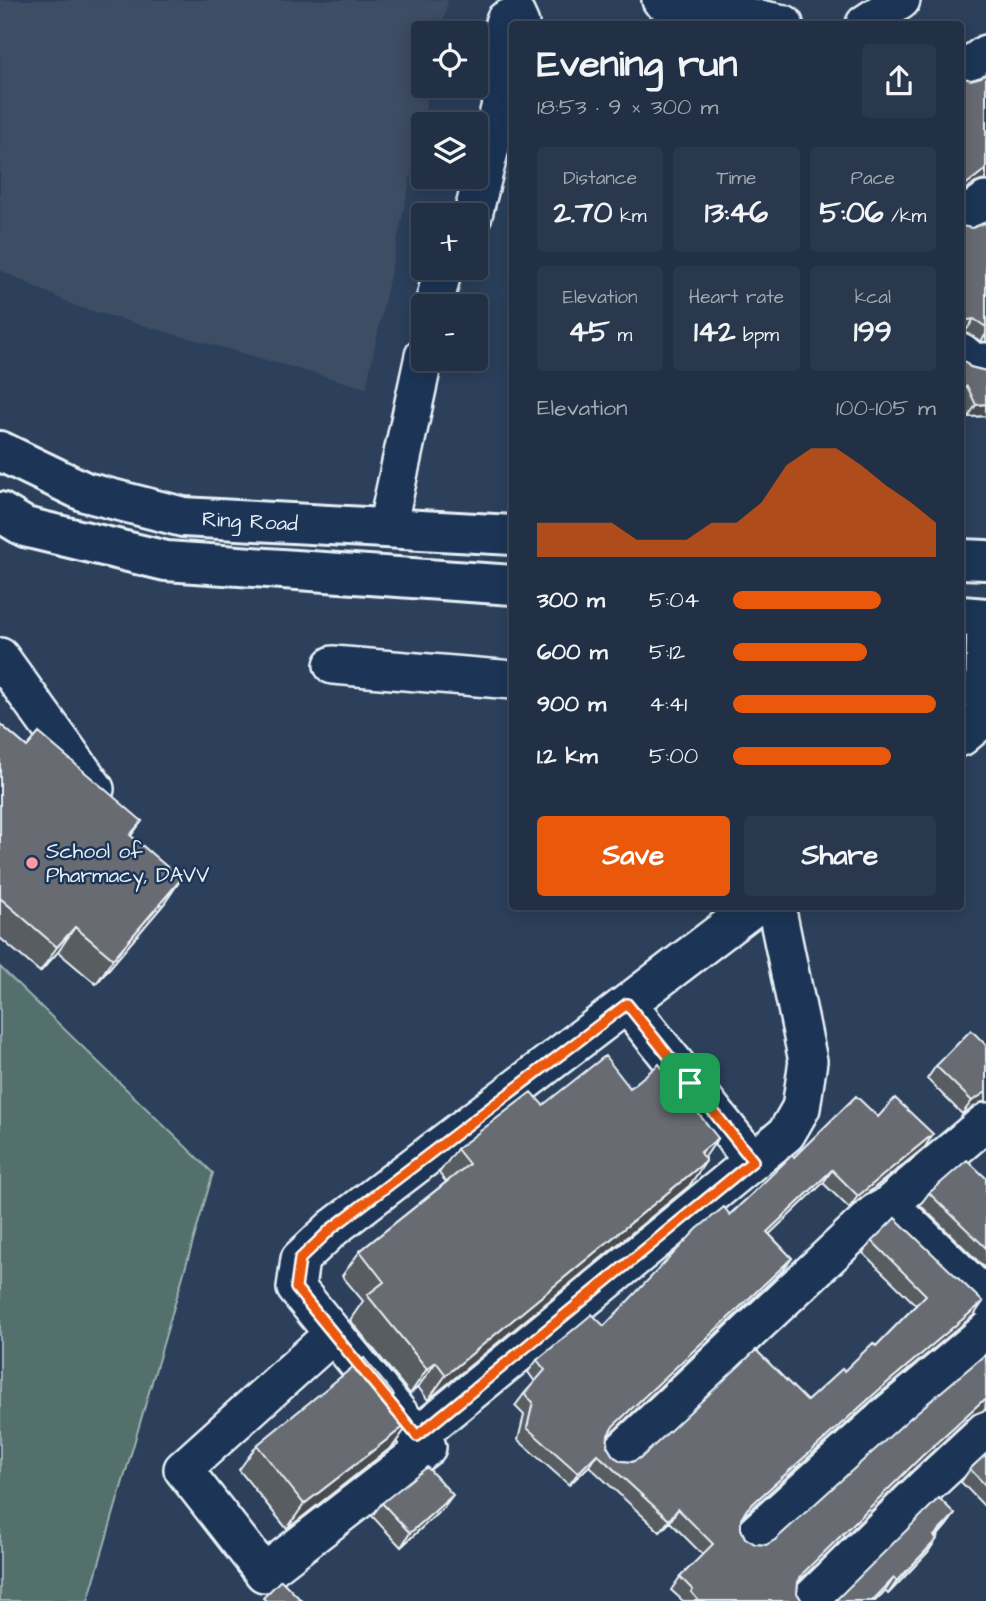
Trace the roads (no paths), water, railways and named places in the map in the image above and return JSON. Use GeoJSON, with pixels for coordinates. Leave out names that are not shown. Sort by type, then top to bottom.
{"type":"FeatureCollection","features":[{"type":"Feature","properties":{"kind":"highway","name":"Ring Road"},"geometry":{"type":"LineString","coordinates":[[0,451],[85,492],[183,517],[509,535]]}},
{"type":"Feature","properties":{"kind":"highway"},"geometry":{"type":"LineString","coordinates":[[0,512],[25,527],[166,561],[509,585]]}},
{"type":"Feature","properties":{"kind":"highway"},"geometry":{"type":"LineString","coordinates":[[964,559],[986,560]]}},
{"type":"Feature","properties":{"kind":"highway"},"geometry":{"type":"LineString","coordinates":[[964,616],[986,618]]}},
{"type":"Feature","properties":{"kind":"street"},"geometry":{"type":"LineString","coordinates":[[661,0],[769,21]]}},
{"type":"Feature","properties":{"kind":"street"},"geometry":{"type":"LineString","coordinates":[[796,21],[799,0]]}},
{"type":"Feature","properties":{"kind":"street"},"geometry":{"type":"LineString","coordinates":[[870,21],[901,0]]}},
{"type":"Feature","properties":{"kind":"street"},"geometry":{"type":"LineString","coordinates":[[481,112],[505,20],[523,13]]}},
{"type":"Feature","properties":{"kind":"street"},"geometry":{"type":"LineString","coordinates":[[964,70],[986,54]]}},
{"type":"Feature","properties":{"kind":"street"},"geometry":{"type":"LineString","coordinates":[[476,203],[509,73]]}},
{"type":"Feature","properties":{"kind":"street"},"geometry":{"type":"LineString","coordinates":[[964,218],[986,201]]}},
{"type":"Feature","properties":{"kind":"street"},"geometry":{"type":"LineString","coordinates":[[964,355],[974,363],[986,362]]}},
{"type":"Feature","properties":{"kind":"street"},"geometry":{"type":"LineString","coordinates":[[396,528],[422,371]]}},
{"type":"Feature","properties":{"kind":"street"},"geometry":{"type":"LineString","coordinates":[[396,528],[438,371]]}},
{"type":"Feature","properties":{"kind":"street"},"geometry":{"type":"LineString","coordinates":[[973,722],[986,618]]}},
{"type":"Feature","properties":{"kind":"street"},"geometry":{"type":"LineString","coordinates":[[0,657],[95,789]]}},
{"type":"Feature","properties":{"kind":"street"},"geometry":{"type":"LineString","coordinates":[[333,665],[509,680]]}},
{"type":"Feature","properties":{"kind":"street"},"geometry":{"type":"LineString","coordinates":[[333,1334],[183,1469],[264,1573],[427,1447],[296,1288],[300,1259],[332,1228],[750,910]]}},
{"type":"Feature","properties":{"kind":"street"},"geometry":{"type":"LineString","coordinates":[[417,1436],[786,1134],[801,1108],[807,1061],[777,910]]}},
{"type":"Feature","properties":{"kind":"street"},"geometry":{"type":"LineString","coordinates":[[627,1004],[753,1161]]}},
{"type":"Feature","properties":{"kind":"street"},"geometry":{"type":"LineString","coordinates":[[619,1454],[876,1213],[986,1122]]}},
{"type":"Feature","properties":{"kind":"street"},"geometry":{"type":"LineString","coordinates":[[886,1207],[897,1212],[986,1298]]}},
{"type":"Feature","properties":{"kind":"street"},"geometry":{"type":"LineString","coordinates":[[752,1537],[886,1416],[986,1332]]}},
{"type":"Feature","properties":{"kind":"street"},"geometry":{"type":"LineString","coordinates":[[809,1601],[986,1430]]}},
{"type":"Feature","properties":{"kind":"place","name":"School of Pharmacy, DAVV"},"geometry":{"type":"Point","coordinates":[32,863]}}]}
